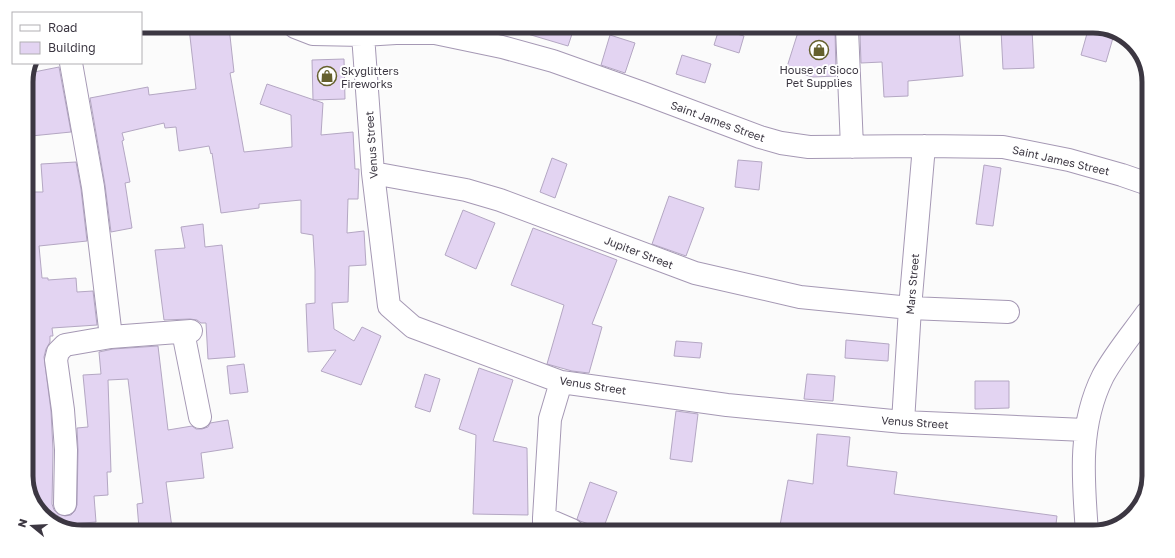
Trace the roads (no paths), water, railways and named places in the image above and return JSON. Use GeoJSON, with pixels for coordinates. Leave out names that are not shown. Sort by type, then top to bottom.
{"type":"FeatureCollection","features":[{"type":"Feature","properties":{"kind":"street","name":"Saint James Street"},"geometry":{"type":"LineString","coordinates":[[310,33],[363,35],[435,33],[487,43],[553,61],[760,137],[781,143],[808,147],[1003,147],[1069,160],[1122,174],[1142,182]]}},
{"type":"Feature","properties":{"kind":"street"},"geometry":{"type":"LineString","coordinates":[[846,33],[852,146]]}},
{"type":"Feature","properties":{"kind":"street","name":"Venus Street"},"geometry":{"type":"LineString","coordinates":[[363,35],[373,173],[389,306],[413,327],[561,382],[727,405],[903,422],[1085,430]]}},
{"type":"Feature","properties":{"kind":"street"},"geometry":{"type":"LineString","coordinates":[[71,64],[92,187],[111,337]]}},
{"type":"Feature","properties":{"kind":"street","name":"Mars Street"},"geometry":{"type":"LineString","coordinates":[[903,422],[910,308],[924,146]]}},
{"type":"Feature","properties":{"kind":"street","name":"Jupiter Street"},"geometry":{"type":"LineString","coordinates":[[373,173],[466,190],[500,200],[695,274],[800,297],[910,308],[1008,312]]}},
{"type":"Feature","properties":{"kind":"street"},"geometry":{"type":"LineString","coordinates":[[1086,525],[1084,490],[1085,430],[1091,408],[1103,377],[1112,361],[1142,319]]}},
{"type":"Feature","properties":{"kind":"street"},"geometry":{"type":"LineString","coordinates":[[65,504],[66,450],[64,410],[56,360],[58,352],[65,345],[111,337],[187,332],[200,417]]}},
{"type":"Feature","properties":{"kind":"street"},"geometry":{"type":"LineString","coordinates":[[544,524],[550,419],[561,382]]}},
{"type":"Feature","properties":{"kind":"place","name":"House of Sioco Pet Supplies"},"geometry":{"type":"Point","coordinates":[819,50]}},
{"type":"Feature","properties":{"kind":"place","name":"Skyglitters Fireworks"},"geometry":{"type":"Point","coordinates":[327,76]}}]}
